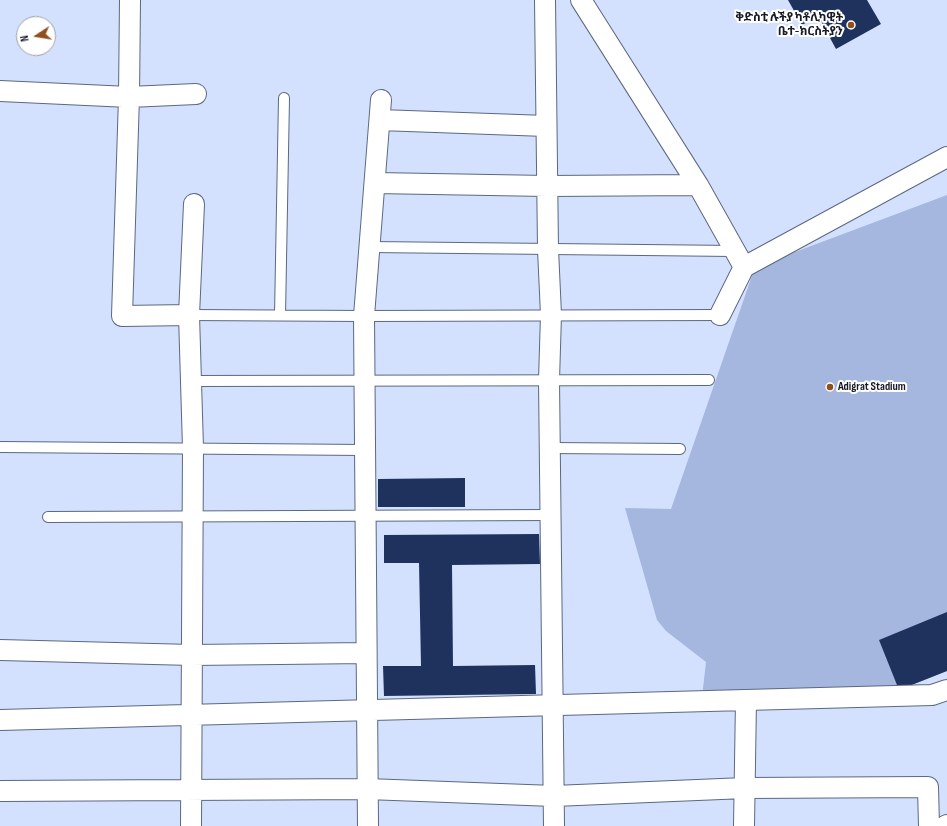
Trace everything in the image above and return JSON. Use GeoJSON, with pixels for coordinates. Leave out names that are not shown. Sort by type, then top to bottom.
{"type":"FeatureCollection","features":[{"type":"Feature","properties":{"kind":"street"},"geometry":{"type":"LineString","coordinates":[[130,0],[129,96],[122,316],[189,315]]}},
{"type":"Feature","properties":{"kind":"street"},"geometry":{"type":"LineString","coordinates":[[545,0],[548,249],[551,315],[549,380],[554,826]]}},
{"type":"Feature","properties":{"kind":"street"},"geometry":{"type":"LineString","coordinates":[[581,0],[698,185],[739,259]]}},
{"type":"Feature","properties":{"kind":"street"},"geometry":{"type":"LineString","coordinates":[[0,91],[129,96],[196,94]]}},
{"type":"Feature","properties":{"kind":"street"},"geometry":{"type":"LineString","coordinates":[[368,826],[364,316],[381,100]]}},
{"type":"Feature","properties":{"kind":"street"},"geometry":{"type":"LineString","coordinates":[[380,120],[546,126]]}},
{"type":"Feature","properties":{"kind":"street"},"geometry":{"type":"LineString","coordinates":[[720,315],[739,259],[947,157]]}},
{"type":"Feature","properties":{"kind":"street"},"geometry":{"type":"LineString","coordinates":[[375,183],[547,186],[698,185]]}},
{"type":"Feature","properties":{"kind":"street"},"geometry":{"type":"LineString","coordinates":[[191,826],[193,448],[189,315],[194,204]]}},
{"type":"Feature","properties":{"kind":"street"},"geometry":{"type":"LineString","coordinates":[[0,650],[192,655],[366,654]]}},
{"type":"Feature","properties":{"kind":"street"},"geometry":{"type":"LineString","coordinates":[[0,720],[932,695],[947,690]]}},
{"type":"Feature","properties":{"kind":"street"},"geometry":{"type":"LineString","coordinates":[[744,826],[746,700]]}},
{"type":"Feature","properties":{"kind":"street"},"geometry":{"type":"LineString","coordinates":[[0,791],[367,789],[554,796],[745,788],[928,787],[929,826]]}},
{"type":"Feature","properties":{"kind":"lane"},"geometry":{"type":"LineString","coordinates":[[280,315],[284,98]]}},
{"type":"Feature","properties":{"kind":"lane"},"geometry":{"type":"LineString","coordinates":[[370,247],[548,249],[739,259]]}},
{"type":"Feature","properties":{"kind":"lane"},"geometry":{"type":"LineString","coordinates":[[189,315],[720,315]]}},
{"type":"Feature","properties":{"kind":"lane"},"geometry":{"type":"LineString","coordinates":[[191,380],[710,380]]}},
{"type":"Feature","properties":{"kind":"lane"},"geometry":{"type":"LineString","coordinates":[[0,447],[365,450]]}},
{"type":"Feature","properties":{"kind":"lane"},"geometry":{"type":"LineString","coordinates":[[550,448],[680,449]]}},
{"type":"Feature","properties":{"kind":"lane"},"geometry":{"type":"LineString","coordinates":[[48,517],[551,515]]}},
{"type":"Feature","properties":{"kind":"shaded area","name":"Adigrat Stadium"},"geometry":{"type":"Polygon","coordinates":[[[947,195],[947,671],[899,690],[702,697],[706,662],[666,631],[657,620],[625,508],[671,509],[755,267],[947,195]]]}},
{"type":"Feature","properties":{"kind":"building","name":"ቅድስቲ ሉችያ ካቶሊካዊት ቤተ-ክርስትያን"},"geometry":{"type":"Polygon","coordinates":[[[788,0],[867,0],[881,24],[836,49],[818,16],[802,25],[788,0]]]}},
{"type":"Feature","properties":{"kind":"building"},"geometry":{"type":"Polygon","coordinates":[[[465,478],[465,507],[378,507],[378,479],[465,478]]]}},
{"type":"Feature","properties":{"kind":"building"},"geometry":{"type":"Polygon","coordinates":[[[539,534],[540,564],[452,565],[453,666],[535,665],[536,694],[384,696],[383,666],[421,666],[419,563],[384,563],[384,535],[539,534]]]}},
{"type":"Feature","properties":{"kind":"building"},"geometry":{"type":"Polygon","coordinates":[[[947,612],[947,671],[899,690],[879,640],[947,612]]]}},
{"type":"Feature","properties":{"kind":"place","name":"ቅድስቲ ሉችያ ካቶሊካዊት ቤተ-ክርስትያን"},"geometry":{"type":"Point","coordinates":[851,25]}},
{"type":"Feature","properties":{"kind":"place","name":"Adigrat Stadium"},"geometry":{"type":"Point","coordinates":[830,387]}}]}
